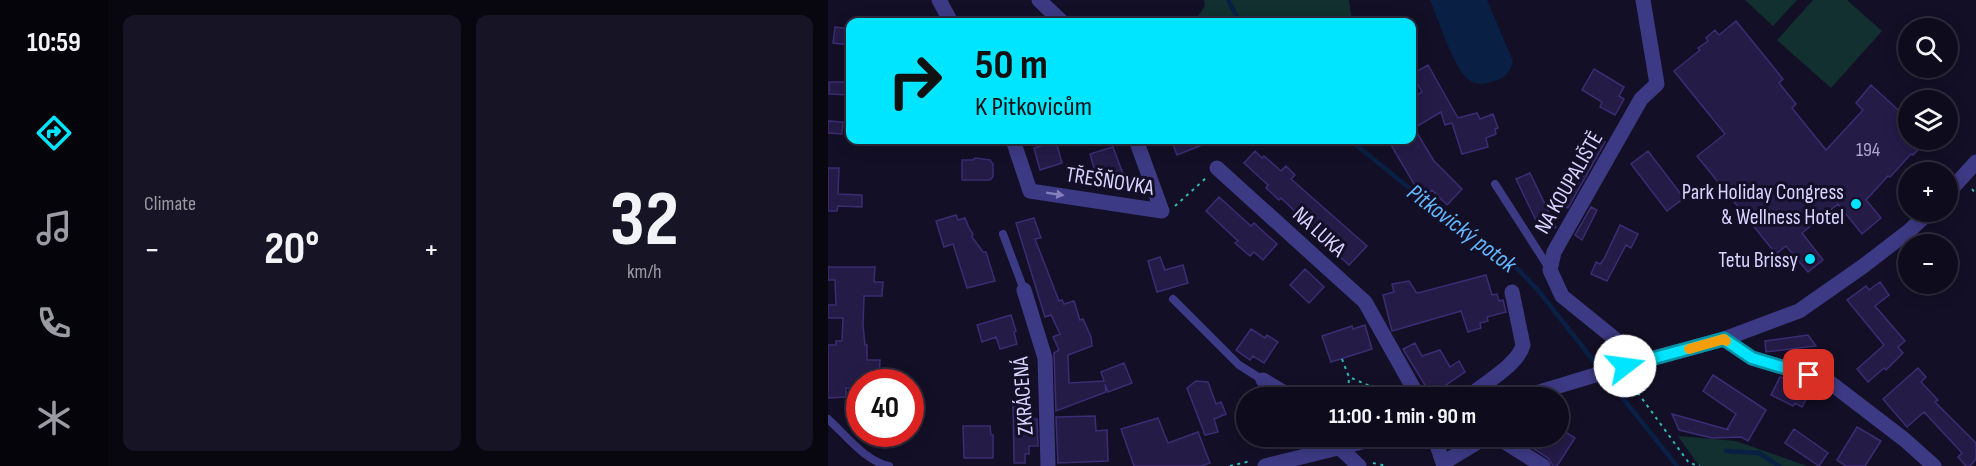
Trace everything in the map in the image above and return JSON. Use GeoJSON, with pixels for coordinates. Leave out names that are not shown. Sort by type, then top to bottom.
{"type":"FeatureCollection","features":[{"type":"Feature","properties":{"kind":"street"},"geometry":{"type":"LineString","coordinates":[[939,0],[949,18]]}},
{"type":"Feature","properties":{"kind":"street"},"geometry":{"type":"LineString","coordinates":[[1039,0],[1058,18]]}},
{"type":"Feature","properties":{"kind":"street","name":"NA KOUPALIŠTĚ"},"geometry":{"type":"LineString","coordinates":[[1630,364],[1630,351],[1562,296],[1550,270],[1554,252],[1641,99],[1657,84],[1643,0]]}},
{"type":"Feature","properties":{"kind":"street","name":"TŘEŠŇOVKA"},"geometry":{"type":"LineString","coordinates":[[1013,144],[1030,191],[1162,211],[1137,144]]}},
{"type":"Feature","properties":{"kind":"street"},"geometry":{"type":"LineString","coordinates":[[1958,182],[1976,162]]}},
{"type":"Feature","properties":{"kind":"street","name":"NA LUKA"},"geometry":{"type":"LineString","coordinates":[[1217,168],[1365,302],[1413,387]]}},
{"type":"Feature","properties":{"kind":"street"},"geometry":{"type":"LineString","coordinates":[[1554,387],[1724,339],[1799,311],[1862,267],[1918,222]]}},
{"type":"Feature","properties":{"kind":"street","name":"ZKRÁCENÁ"},"geometry":{"type":"LineString","coordinates":[[1024,290],[1045,358],[1048,466]]}},
{"type":"Feature","properties":{"kind":"street"},"geometry":{"type":"LineString","coordinates":[[1480,387],[1521,353],[1523,345],[1512,292]]}},
{"type":"Feature","properties":{"kind":"street"},"geometry":{"type":"LineString","coordinates":[[1724,339],[1752,358],[1828,381],[1905,440],[1934,466]]}},
{"type":"Feature","properties":{"kind":"street"},"geometry":{"type":"LineString","coordinates":[[1263,380],[1275,387]]}},
{"type":"Feature","properties":{"kind":"street"},"geometry":{"type":"LineString","coordinates":[[1433,447],[1444,465],[1481,440],[1503,441],[1543,466]]}},
{"type":"Feature","properties":{"kind":"street"},"geometry":{"type":"LineString","coordinates":[[1265,466],[1324,447]]}},
{"type":"Feature","properties":{"kind":"street"},"geometry":{"type":"LineString","coordinates":[[1344,447],[1361,463]]}},
{"type":"Feature","properties":{"kind":"lane"},"geometry":{"type":"LineString","coordinates":[[1495,184],[1550,270]]}},
{"type":"Feature","properties":{"kind":"lane"},"geometry":{"type":"LineString","coordinates":[[1003,234],[1024,290]]}},
{"type":"Feature","properties":{"kind":"lane"},"geometry":{"type":"LineString","coordinates":[[1173,299],[1239,365],[1263,380]]}},
{"type":"Feature","properties":{"kind":"lane"},"geometry":{"type":"LineString","coordinates":[[828,419],[867,456],[879,464],[889,466]]}},
{"type":"Feature","properties":{"kind":"path"},"geometry":{"type":"LineString","coordinates":[[1162,211],[1170,211],[1217,168]]}},
{"type":"Feature","properties":{"kind":"path"},"geometry":{"type":"LineString","coordinates":[[1342,359],[1349,377],[1349,387]]}},
{"type":"Feature","properties":{"kind":"path"},"geometry":{"type":"LineString","coordinates":[[1630,364],[1638,393],[1689,463],[1700,466]]}},
{"type":"Feature","properties":{"kind":"path"},"geometry":{"type":"LineString","coordinates":[[1349,377],[1372,387]]}},
{"type":"Feature","properties":{"kind":"path"},"geometry":{"type":"LineString","coordinates":[[1361,463],[1387,466]]}},
{"type":"Feature","properties":{"kind":"green space"},"geometry":{"type":"Polygon","coordinates":[[[1204,0],[1349,0],[1351,18],[1197,18],[1205,6],[1204,0]]]}},
{"type":"Feature","properties":{"kind":"green space"},"geometry":{"type":"Polygon","coordinates":[[[1745,0],[1797,0],[1773,26],[1745,0]]]}},
{"type":"Feature","properties":{"kind":"green space"},"geometry":{"type":"Polygon","coordinates":[[[1813,0],[1847,0],[1882,31],[1831,88],[1777,40],[1813,0]]]}},
{"type":"Feature","properties":{"kind":"green space"},"geometry":{"type":"Polygon","coordinates":[[[1678,436],[1736,441],[1807,466],[1699,466],[1678,436]]]}},
{"type":"Feature","properties":{"kind":"water"},"geometry":{"type":"Polygon","coordinates":[[[1430,0],[1487,0],[1513,61],[1506,75],[1485,83],[1471,82],[1463,74],[1452,55],[1430,0]]]}},
{"type":"Feature","properties":{"kind":"building"},"geometry":{"type":"Polygon","coordinates":[[[1736,21],[1783,79],[1779,83],[1796,104],[1792,108],[1826,150],[1863,110],[1856,103],[1871,85],[1898,110],[1898,150],[1918,150],[1904,162],[1898,162],[1898,168],[1866,200],[1881,218],[1862,234],[1838,204],[1802,233],[1823,260],[1808,272],[1786,246],[1776,254],[1697,156],[1725,134],[1674,71],[1700,50],[1698,48],[1708,41],[1706,38],[1715,30],[1719,35],[1736,21]]]}},
{"type":"Feature","properties":{"kind":"building"},"geometry":{"type":"Polygon","coordinates":[[[835,27],[846,28],[846,45],[833,43],[835,27]]]}},
{"type":"Feature","properties":{"kind":"building"},"geometry":{"type":"Polygon","coordinates":[[[1428,65],[1458,118],[1477,113],[1480,119],[1493,114],[1498,128],[1495,129],[1496,134],[1486,138],[1488,147],[1462,154],[1452,123],[1445,125],[1441,112],[1416,127],[1416,96],[1422,92],[1416,81],[1416,72],[1428,65]]]}},
{"type":"Feature","properties":{"kind":"building"},"geometry":{"type":"Polygon","coordinates":[[[1594,69],[1624,87],[1619,96],[1624,99],[1615,115],[1600,107],[1602,102],[1582,90],[1594,69]]]}},
{"type":"Feature","properties":{"kind":"building"},"geometry":{"type":"Polygon","coordinates":[[[829,82],[846,82],[846,95],[829,94],[829,82]]]}},
{"type":"Feature","properties":{"kind":"building"},"geometry":{"type":"Polygon","coordinates":[[[828,121],[843,122],[842,134],[828,133],[828,121]]]}},
{"type":"Feature","properties":{"kind":"building"},"geometry":{"type":"Polygon","coordinates":[[[1416,131],[1434,161],[1462,189],[1447,205],[1432,190],[1426,196],[1414,184],[1390,144],[1416,144],[1416,131]]]}},
{"type":"Feature","properties":{"kind":"building"},"geometry":{"type":"Polygon","coordinates":[[[1597,136],[1605,142],[1568,208],[1558,204],[1597,136]]]}},
{"type":"Feature","properties":{"kind":"building"},"geometry":{"type":"Polygon","coordinates":[[[1057,144],[1062,163],[1040,170],[1034,148],[1057,144]]]}},
{"type":"Feature","properties":{"kind":"building"},"geometry":{"type":"Polygon","coordinates":[[[1173,144],[1205,144],[1177,155],[1173,144]]]}},
{"type":"Feature","properties":{"kind":"building"},"geometry":{"type":"Polygon","coordinates":[[[1113,147],[1123,174],[1106,180],[1103,172],[1096,175],[1090,154],[1113,147]]]}},
{"type":"Feature","properties":{"kind":"building"},"geometry":{"type":"Polygon","coordinates":[[[1255,151],[1281,171],[1286,166],[1295,175],[1291,179],[1367,246],[1349,265],[1328,246],[1331,243],[1300,218],[1281,198],[1279,200],[1266,188],[1268,185],[1244,163],[1255,151]]]}},
{"type":"Feature","properties":{"kind":"building"},"geometry":{"type":"Polygon","coordinates":[[[1648,151],[1684,198],[1667,211],[1631,164],[1648,151]]]}},
{"type":"Feature","properties":{"kind":"building"},"geometry":{"type":"Polygon","coordinates":[[[975,158],[990,160],[993,164],[993,177],[990,180],[962,180],[962,160],[975,158]]]}},
{"type":"Feature","properties":{"kind":"building"},"geometry":{"type":"Polygon","coordinates":[[[828,168],[839,168],[838,194],[862,195],[862,207],[838,206],[837,211],[828,211],[828,168]]]}},
{"type":"Feature","properties":{"kind":"building"},"geometry":{"type":"Polygon","coordinates":[[[1530,173],[1556,227],[1542,233],[1516,179],[1530,173]]]}},
{"type":"Feature","properties":{"kind":"building"},"geometry":{"type":"Polygon","coordinates":[[[1219,197],[1251,226],[1254,223],[1277,244],[1263,260],[1254,252],[1250,256],[1235,243],[1238,241],[1206,211],[1219,197]]]}},
{"type":"Feature","properties":{"kind":"building"},"geometry":{"type":"Polygon","coordinates":[[[1591,207],[1597,210],[1582,240],[1575,235],[1591,207]]]}},
{"type":"Feature","properties":{"kind":"building"},"geometry":{"type":"Polygon","coordinates":[[[956,215],[958,220],[965,218],[973,234],[972,237],[983,252],[986,252],[995,281],[967,288],[953,244],[944,247],[936,221],[956,215]]]}},
{"type":"Feature","properties":{"kind":"building"},"geometry":{"type":"Polygon","coordinates":[[[1034,218],[1041,238],[1035,239],[1059,301],[1062,300],[1064,304],[1074,301],[1080,320],[1083,319],[1091,337],[1092,346],[1068,355],[1069,383],[1104,381],[1101,372],[1124,363],[1132,383],[1108,392],[1105,384],[1106,392],[1056,411],[1054,353],[1059,350],[1053,337],[1060,334],[1051,315],[1045,317],[1016,223],[1034,218]]]}},
{"type":"Feature","properties":{"kind":"building"},"geometry":{"type":"Polygon","coordinates":[[[1620,225],[1638,234],[1631,248],[1626,245],[1607,281],[1591,274],[1596,262],[1600,264],[1604,259],[1620,225]]]}},
{"type":"Feature","properties":{"kind":"building"},"geometry":{"type":"Polygon","coordinates":[[[1160,257],[1165,270],[1183,265],[1188,283],[1157,292],[1148,261],[1160,257]]]}},
{"type":"Feature","properties":{"kind":"building"},"geometry":{"type":"Polygon","coordinates":[[[828,267],[875,267],[874,282],[883,282],[882,296],[864,296],[863,325],[867,360],[880,360],[880,369],[846,369],[846,397],[828,398],[828,345],[836,345],[836,341],[842,341],[843,318],[828,318],[828,305],[836,305],[835,280],[828,280],[828,267]]]}},
{"type":"Feature","properties":{"kind":"building"},"geometry":{"type":"Polygon","coordinates":[[[1305,269],[1324,287],[1309,303],[1290,285],[1305,269]]]}},
{"type":"Feature","properties":{"kind":"building"},"geometry":{"type":"Polygon","coordinates":[[[1486,275],[1492,295],[1497,294],[1499,301],[1503,300],[1506,312],[1487,317],[1488,321],[1480,323],[1481,328],[1468,332],[1461,311],[1392,331],[1383,295],[1394,292],[1392,284],[1409,281],[1418,293],[1486,275]]]}},
{"type":"Feature","properties":{"kind":"building"},"geometry":{"type":"Polygon","coordinates":[[[1880,282],[1889,295],[1875,306],[1905,341],[1898,347],[1903,353],[1886,370],[1884,368],[1868,382],[1857,369],[1884,345],[1847,300],[1866,286],[1869,290],[1880,282]]]}},
{"type":"Feature","properties":{"kind":"building"},"geometry":{"type":"Polygon","coordinates":[[[1011,315],[1017,344],[1000,349],[996,337],[982,342],[977,325],[1011,315]]]}},
{"type":"Feature","properties":{"kind":"building"},"geometry":{"type":"Polygon","coordinates":[[[1365,325],[1372,349],[1331,362],[1322,336],[1352,326],[1353,329],[1365,325]]]}},
{"type":"Feature","properties":{"kind":"building"},"geometry":{"type":"Polygon","coordinates":[[[1251,329],[1265,338],[1267,335],[1278,342],[1264,363],[1253,356],[1250,360],[1236,350],[1251,329]]]}},
{"type":"Feature","properties":{"kind":"building"},"geometry":{"type":"Polygon","coordinates":[[[1808,335],[1816,346],[1766,352],[1765,341],[1808,335]]]}},
{"type":"Feature","properties":{"kind":"building"},"geometry":{"type":"Polygon","coordinates":[[[1415,343],[1422,356],[1440,350],[1450,367],[1459,361],[1465,372],[1443,387],[1426,387],[1403,349],[1415,343]]]}},
{"type":"Feature","properties":{"kind":"building"},"geometry":{"type":"Polygon","coordinates":[[[1918,368],[1926,377],[1921,382],[1938,400],[1935,402],[1976,443],[1976,459],[1970,466],[1966,466],[1958,457],[1962,453],[1924,412],[1907,427],[1883,399],[1918,368]]]}},
{"type":"Feature","properties":{"kind":"building"},"geometry":{"type":"Polygon","coordinates":[[[1713,375],[1766,410],[1748,441],[1741,437],[1712,438],[1679,430],[1672,414],[1729,430],[1727,429],[1736,414],[1703,391],[1713,375]]]}},
{"type":"Feature","properties":{"kind":"building"},"geometry":{"type":"Polygon","coordinates":[[[1780,377],[1812,388],[1802,407],[1795,403],[1793,406],[1771,395],[1780,377]]]}},
{"type":"Feature","properties":{"kind":"building"},"geometry":{"type":"Polygon","coordinates":[[[1196,381],[1208,382],[1216,404],[1221,402],[1226,414],[1214,419],[1218,432],[1205,435],[1187,388],[1196,381]]]}},
{"type":"Feature","properties":{"kind":"building"},"geometry":{"type":"Polygon","coordinates":[[[1013,402],[1029,402],[1030,419],[1037,419],[1038,446],[1029,446],[1029,454],[1025,454],[1025,463],[1014,463],[1013,402]]]}},
{"type":"Feature","properties":{"kind":"building"},"geometry":{"type":"Polygon","coordinates":[[[1095,416],[1096,431],[1107,430],[1108,461],[1058,463],[1056,417],[1095,416]]]}},
{"type":"Feature","properties":{"kind":"building"},"geometry":{"type":"Polygon","coordinates":[[[1158,418],[1168,443],[1198,432],[1210,463],[1201,466],[1134,466],[1121,429],[1158,418]]]}},
{"type":"Feature","properties":{"kind":"building"},"geometry":{"type":"Polygon","coordinates":[[[963,426],[990,426],[991,435],[993,435],[993,458],[964,458],[963,426]]]}},
{"type":"Feature","properties":{"kind":"building"},"geometry":{"type":"Polygon","coordinates":[[[1857,427],[1881,441],[1865,466],[1846,466],[1837,460],[1857,427]]]}},
{"type":"Feature","properties":{"kind":"building"},"geometry":{"type":"Polygon","coordinates":[[[1794,429],[1828,453],[1819,466],[1785,443],[1794,429]]]}},
{"type":"Feature","properties":{"kind":"building"},"geometry":{"type":"Polygon","coordinates":[[[1569,434],[1575,438],[1557,466],[1553,466],[1548,458],[1531,447],[1569,447],[1569,434]]]}},
{"type":"Feature","properties":{"kind":"waterway","name":"Pitkovický potok"},"geometry":{"type":"LineString","coordinates":[[1228,0],[1238,18]]}},
{"type":"Feature","properties":{"kind":"waterway","name":"Pitkovický potok"},"geometry":{"type":"LineString","coordinates":[[1355,144],[1424,200],[1505,256],[1537,289],[1600,369]]}},
{"type":"Feature","properties":{"kind":"waterway","name":"Pitkovický potok"},"geometry":{"type":"LineString","coordinates":[[1605,376],[1677,466]]}},
{"type":"Feature","properties":{"kind":"waterway"},"geometry":{"type":"LineString","coordinates":[[1726,451],[1759,453],[1779,466]]}},
{"type":"Feature","properties":{"kind":"slow traffic"},"geometry":{"type":"LineString","coordinates":[[1689,349],[1724,339],[1726,341]]}},
{"type":"Feature","properties":{"kind":"place","name":"Park Holiday Congress & Wellness Hotel"},"geometry":{"type":"Point","coordinates":[1856,204]}},
{"type":"Feature","properties":{"kind":"place","name":"Tetu Brissy"},"geometry":{"type":"Point","coordinates":[1810,259]}},
{"type":"Feature","properties":{"kind":"route"},"geometry":{"type":"LineString","coordinates":[[1625,366],[1724,339],[1752,358],[1809,375]]}}]}
